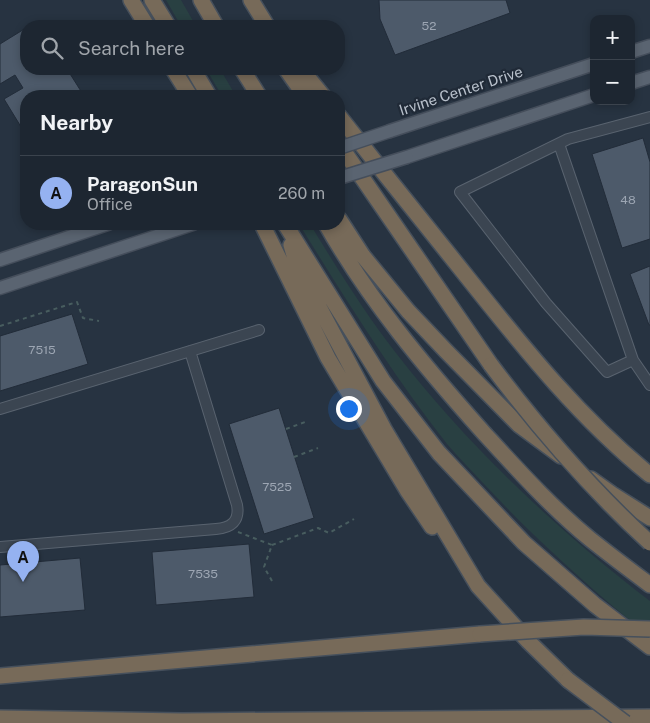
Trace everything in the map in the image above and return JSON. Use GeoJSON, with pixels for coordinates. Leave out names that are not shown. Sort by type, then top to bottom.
{"type":"FeatureCollection","features":[{"type":"Feature","properties":{"kind":"highway"},"geometry":{"type":"LineString","coordinates":[[131,0],[143,20]]}},
{"type":"Feature","properties":{"kind":"highway"},"geometry":{"type":"LineString","coordinates":[[152,0],[164,20]]}},
{"type":"Feature","properties":{"kind":"highway"},"geometry":{"type":"LineString","coordinates":[[201,0],[213,20]]}},
{"type":"Feature","properties":{"kind":"highway"},"geometry":{"type":"LineString","coordinates":[[242,0],[253,20]]}},
{"type":"Feature","properties":{"kind":"highway"},"geometry":{"type":"LineString","coordinates":[[251,0],[263,20]]}},
{"type":"Feature","properties":{"kind":"highway"},"geometry":{"type":"LineString","coordinates":[[177,75],[186,90]]}},
{"type":"Feature","properties":{"kind":"highway"},"geometry":{"type":"LineString","coordinates":[[197,75],[205,90]]}},
{"type":"Feature","properties":{"kind":"highway"},"geometry":{"type":"LineString","coordinates":[[244,75],[252,90]]}},
{"type":"Feature","properties":{"kind":"highway"},"geometry":{"type":"LineString","coordinates":[[245,75],[256,90]]}},
{"type":"Feature","properties":{"kind":"highway"},"geometry":{"type":"LineString","coordinates":[[290,75],[301,90]]}},
{"type":"Feature","properties":{"kind":"highway"},"geometry":{"type":"LineString","coordinates":[[306,75],[318,90]]}},
{"type":"Feature","properties":{"kind":"highway"},"geometry":{"type":"LineString","coordinates":[[345,124],[560,391],[630,460],[650,475]]}},
{"type":"Feature","properties":{"kind":"highway"},"geometry":{"type":"LineString","coordinates":[[345,153],[491,365],[528,414],[592,487],[650,543]]}},
{"type":"Feature","properties":{"kind":"highway"},"geometry":{"type":"LineString","coordinates":[[345,228],[363,256],[408,311],[519,425],[612,494],[650,518]]}},
{"type":"Feature","properties":{"kind":"highway"},"geometry":{"type":"LineString","coordinates":[[265,230],[328,358],[406,490],[442,541],[478,586],[528,641],[568,680],[625,723]]}},
{"type":"Feature","properties":{"kind":"highway"},"geometry":{"type":"LineString","coordinates":[[287,230],[296,262],[327,323],[384,428],[478,586]]}},
{"type":"Feature","properties":{"kind":"highway"},"geometry":{"type":"LineString","coordinates":[[289,230],[383,381],[439,453],[524,542],[595,605],[650,647]]}},
{"type":"Feature","properties":{"kind":"highway"},"geometry":{"type":"LineString","coordinates":[[329,230],[342,252],[394,326],[448,393],[548,500],[589,538],[650,585]]}},
{"type":"Feature","properties":{"kind":"highway"},"geometry":{"type":"LineString","coordinates":[[0,676],[466,635],[584,627],[650,629]]}},
{"type":"Feature","properties":{"kind":"highway"},"geometry":{"type":"LineString","coordinates":[[0,718],[179,722],[650,717]]}},
{"type":"Feature","properties":{"kind":"main road"},"geometry":{"type":"LineString","coordinates":[[635,51],[650,46]]}},
{"type":"Feature","properties":{"kind":"main road","name":"Irvine Center Drive"},"geometry":{"type":"LineString","coordinates":[[345,146],[590,65]]}},
{"type":"Feature","properties":{"kind":"main road"},"geometry":{"type":"LineString","coordinates":[[635,82],[650,76]]}},
{"type":"Feature","properties":{"kind":"main road"},"geometry":{"type":"LineString","coordinates":[[345,176],[590,96]]}},
{"type":"Feature","properties":{"kind":"main road"},"geometry":{"type":"LineString","coordinates":[[0,260],[90,230]]}},
{"type":"Feature","properties":{"kind":"main road"},"geometry":{"type":"LineString","coordinates":[[0,288],[175,230]]}},
{"type":"Feature","properties":{"kind":"lane"},"geometry":{"type":"LineString","coordinates":[[633,360],[607,372],[546,303],[460,192],[568,139],[650,117]]}},
{"type":"Feature","properties":{"kind":"lane"},"geometry":{"type":"LineString","coordinates":[[559,144],[633,360],[650,385]]}},
{"type":"Feature","properties":{"kind":"lane"},"geometry":{"type":"LineString","coordinates":[[0,409],[259,330]]}},
{"type":"Feature","properties":{"kind":"lane"},"geometry":{"type":"LineString","coordinates":[[0,547],[224,529],[231,526],[236,520],[237,505],[190,351]]}},
{"type":"Feature","properties":{"kind":"path"},"geometry":{"type":"LineString","coordinates":[[0,326],[77,302],[83,318],[99,321]]}},
{"type":"Feature","properties":{"kind":"path"},"geometry":{"type":"LineString","coordinates":[[286,429],[305,422]]}},
{"type":"Feature","properties":{"kind":"path"},"geometry":{"type":"LineString","coordinates":[[294,457],[318,448]]}},
{"type":"Feature","properties":{"kind":"path"},"geometry":{"type":"LineString","coordinates":[[231,526],[240,534],[272,545],[318,528],[329,533],[354,519]]}},
{"type":"Feature","properties":{"kind":"path"},"geometry":{"type":"LineString","coordinates":[[272,545],[264,567],[272,581]]}},
{"type":"Feature","properties":{"kind":"green space"},"geometry":{"type":"Polygon","coordinates":[[[166,0],[181,0],[193,20],[178,20],[166,0]]]}},
{"type":"Feature","properties":{"kind":"green space"},"geometry":{"type":"Polygon","coordinates":[[[210,75],[224,75],[232,90],[218,90],[210,75]]]}},
{"type":"Feature","properties":{"kind":"green space"},"geometry":{"type":"Polygon","coordinates":[[[303,230],[314,230],[373,322],[396,353],[453,421],[548,516],[581,546],[650,601],[650,637],[606,601],[543,544],[460,459],[427,418],[388,364],[303,230]]]}},
{"type":"Feature","properties":{"kind":"building"},"geometry":{"type":"Polygon","coordinates":[[[379,0],[506,0],[510,13],[395,55],[380,19],[379,0]]]}},
{"type":"Feature","properties":{"kind":"building"},"geometry":{"type":"Polygon","coordinates":[[[20,32],[20,75],[71,75],[80,90],[20,90],[20,125],[4,99],[23,88],[15,75],[0,84],[0,44],[20,32]]]}},
{"type":"Feature","properties":{"kind":"building"},"geometry":{"type":"Polygon","coordinates":[[[643,138],[650,162],[650,239],[622,248],[592,154],[643,138]]]}},
{"type":"Feature","properties":{"kind":"building"},"geometry":{"type":"Polygon","coordinates":[[[650,266],[650,325],[649,325],[630,274],[650,266]]]}},
{"type":"Feature","properties":{"kind":"building"},"geometry":{"type":"Polygon","coordinates":[[[72,314],[88,364],[0,391],[0,336],[72,314]]]}},
{"type":"Feature","properties":{"kind":"building"},"geometry":{"type":"Polygon","coordinates":[[[279,408],[314,518],[264,534],[229,424],[279,408]]]}},
{"type":"Feature","properties":{"kind":"building"},"geometry":{"type":"Polygon","coordinates":[[[249,544],[254,597],[156,605],[152,552],[249,544]]]}},
{"type":"Feature","properties":{"kind":"building"},"geometry":{"type":"Polygon","coordinates":[[[80,558],[85,610],[0,617],[0,565],[80,558]]]}},
{"type":"Feature","properties":{"kind":"place","name":"ParagonSun"},"geometry":{"type":"Point","coordinates":[23,582]}}]}
